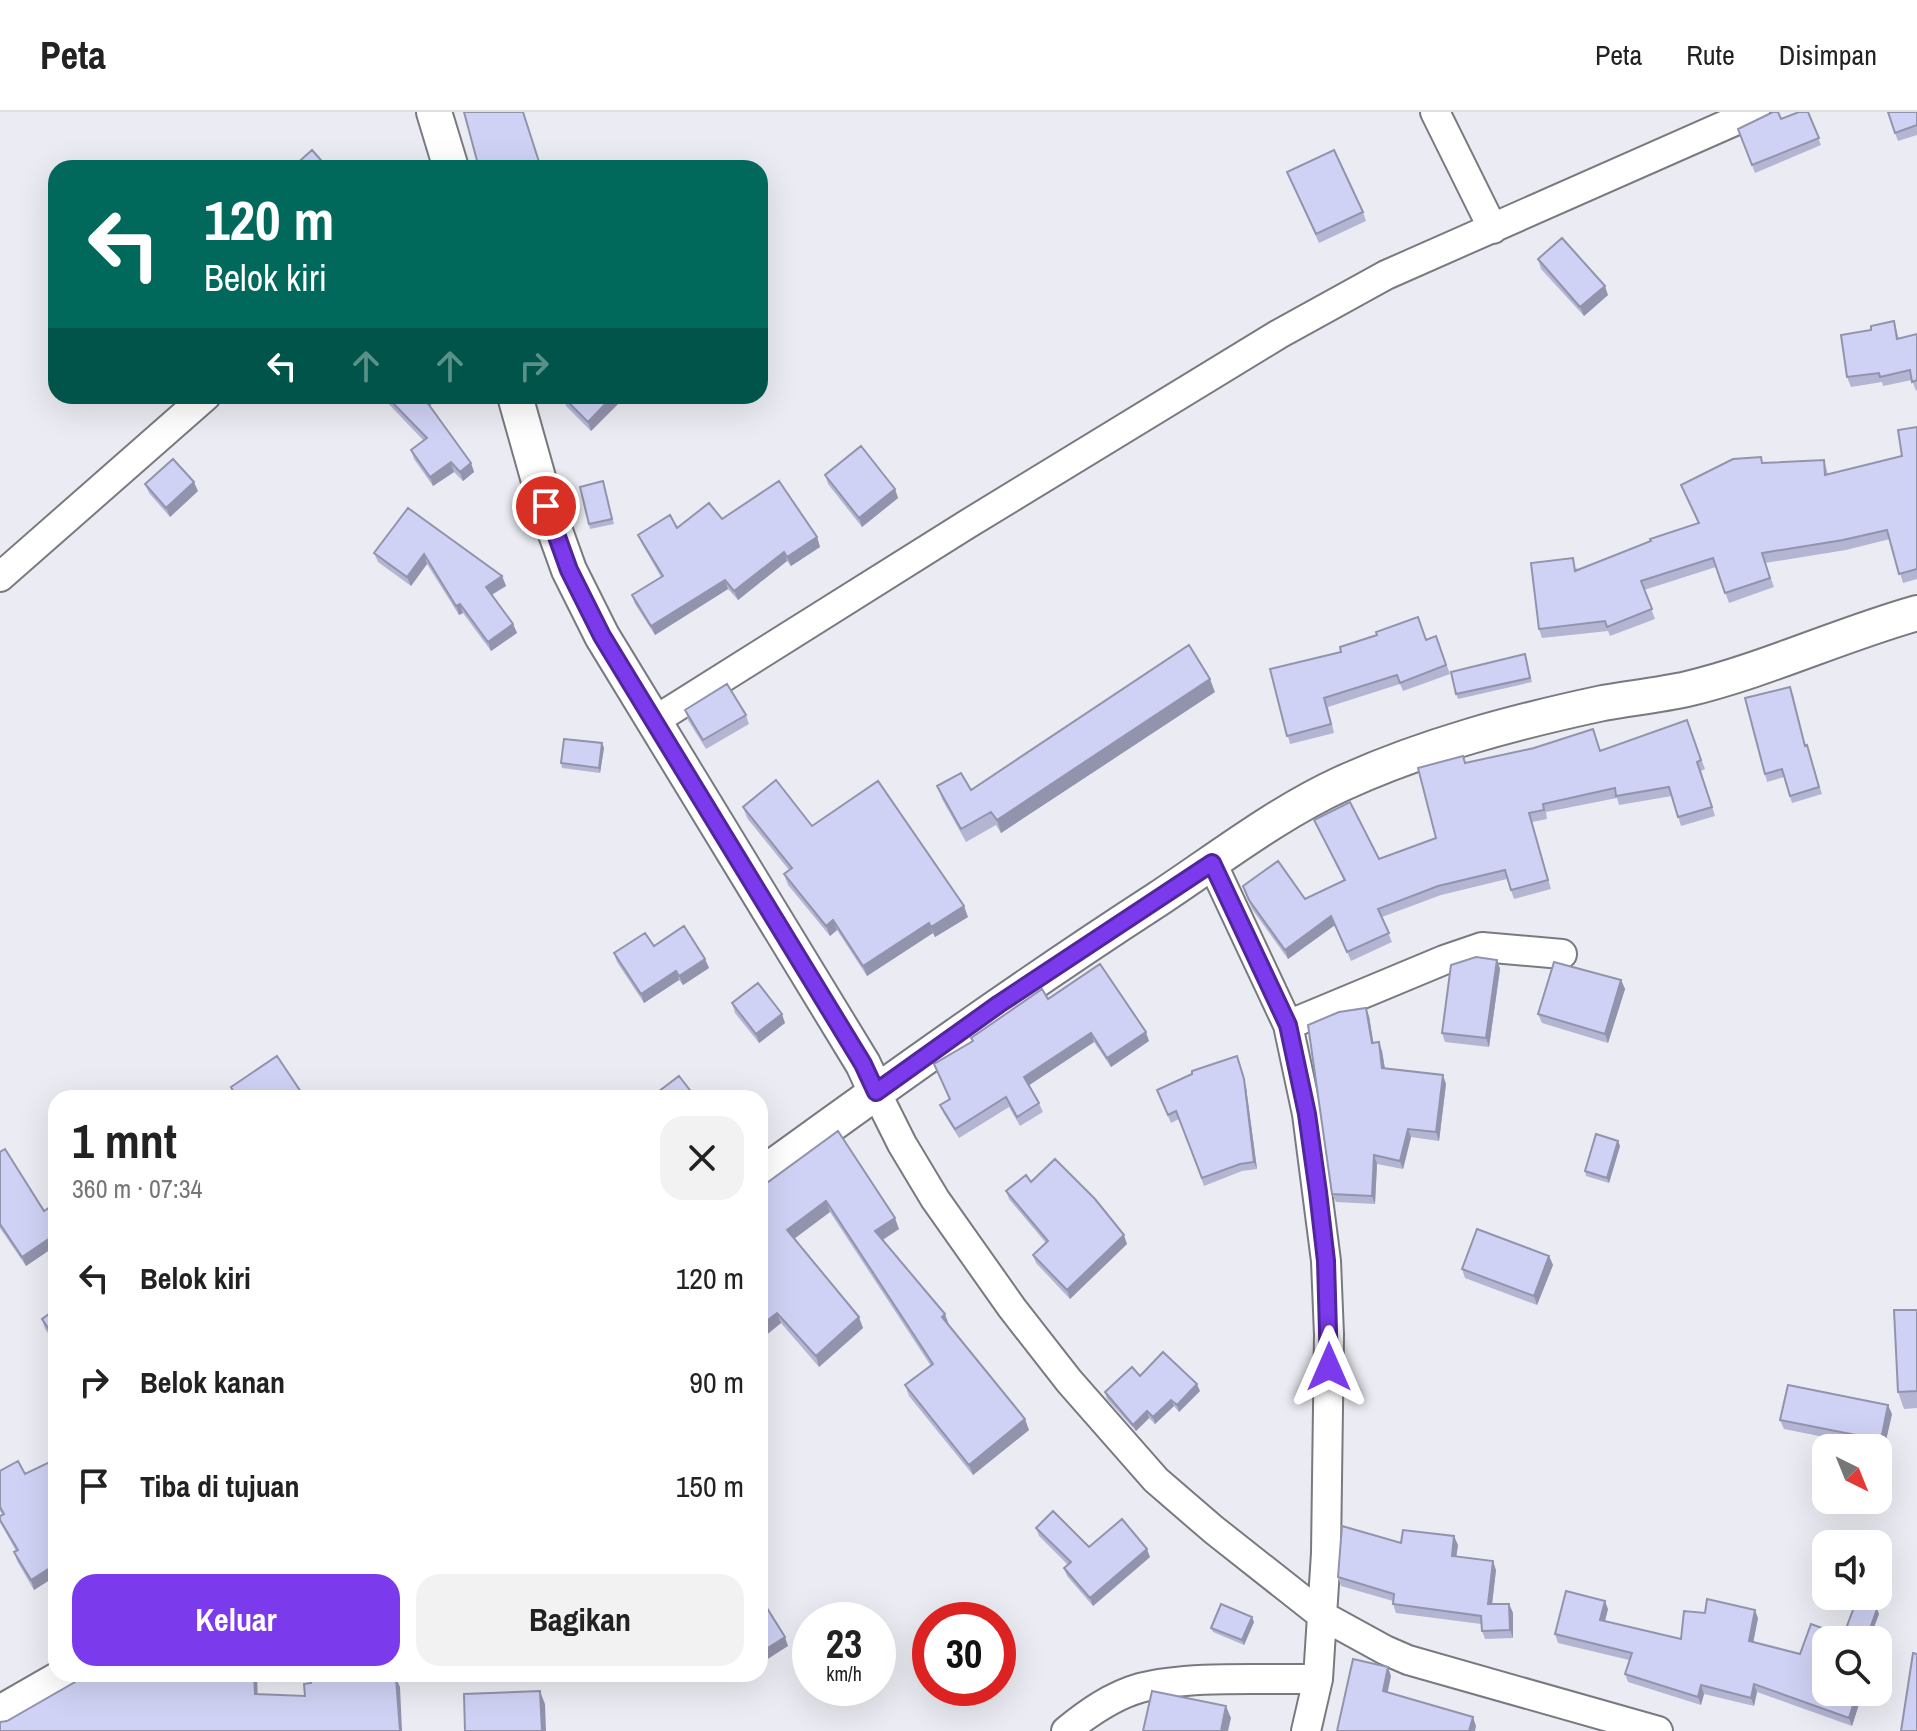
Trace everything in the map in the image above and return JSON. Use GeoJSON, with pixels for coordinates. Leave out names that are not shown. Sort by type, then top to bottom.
{"type":"FeatureCollection","features":[{"type":"Feature","properties":{"kind":"street"},"geometry":{"type":"LineString","coordinates":[[434,112],[449,160]]}},
{"type":"Feature","properties":{"kind":"street"},"geometry":{"type":"LineString","coordinates":[[1435,112],[1493,229]]}},
{"type":"Feature","properties":{"kind":"street"},"geometry":{"type":"LineString","coordinates":[[654,721],[1279,334],[1386,275],[1755,112]]}},
{"type":"Feature","properties":{"kind":"street"},"geometry":{"type":"LineString","coordinates":[[0,577],[197,404]]}},
{"type":"Feature","properties":{"kind":"street"},"geometry":{"type":"LineString","coordinates":[[517,404],[546,506],[569,570],[602,636],[863,1064],[902,1144],[935,1199],[1012,1308],[1069,1381],[1156,1480],[1323,1616],[1408,1660],[1658,1731]]}},
{"type":"Feature","properties":{"kind":"street"},"geometry":{"type":"LineString","coordinates":[[768,1170],[999,1004],[1286,815],[1339,785],[1444,745],[1535,719],[1605,703],[1685,690],[1739,675],[1917,613]]}},
{"type":"Feature","properties":{"kind":"street"},"geometry":{"type":"LineString","coordinates":[[1212,863],[1288,1025],[1307,1114],[1326,1261],[1329,1335],[1326,1553],[1318,1679],[1306,1731]]}},
{"type":"Feature","properties":{"kind":"street"},"geometry":{"type":"LineString","coordinates":[[1288,1025],[1482,947],[1562,954]]}},
{"type":"Feature","properties":{"kind":"street"},"geometry":{"type":"LineString","coordinates":[[1066,1731],[1089,1713],[1139,1688],[1194,1681],[1318,1679]]}},
{"type":"Feature","properties":{"kind":"street"},"geometry":{"type":"LineString","coordinates":[[0,1713],[54,1682]]}},
{"type":"Feature","properties":{"kind":"building"},"geometry":{"type":"Polygon","coordinates":[[[464,112],[523,112],[538,160],[477,160],[464,112]]]}},
{"type":"Feature","properties":{"kind":"building"},"geometry":{"type":"Polygon","coordinates":[[[1778,112],[1781,119],[1808,112],[1819,138],[1752,165],[1738,129],[1778,112]]]}},
{"type":"Feature","properties":{"kind":"building"},"geometry":{"type":"Polygon","coordinates":[[[1888,112],[1917,112],[1917,125],[1895,133],[1888,112]]]}},
{"type":"Feature","properties":{"kind":"building"},"geometry":{"type":"Polygon","coordinates":[[[312,150],[321,160],[301,160],[312,150]]]}},
{"type":"Feature","properties":{"kind":"building"},"geometry":{"type":"Polygon","coordinates":[[[1334,150],[1363,212],[1316,234],[1287,172],[1334,150]]]}},
{"type":"Feature","properties":{"kind":"building"},"geometry":{"type":"Polygon","coordinates":[[[1562,238],[1605,286],[1580,307],[1538,259],[1562,238]]]}},
{"type":"Feature","properties":{"kind":"building"},"geometry":{"type":"Polygon","coordinates":[[[1894,321],[1897,339],[1917,334],[1917,380],[1912,382],[1910,370],[1880,377],[1879,373],[1847,377],[1841,335],[1871,330],[1871,326],[1894,321]]]}},
{"type":"Feature","properties":{"kind":"building"},"geometry":{"type":"Polygon","coordinates":[[[394,404],[428,404],[471,463],[460,472],[451,462],[430,477],[411,450],[427,438],[394,404]]]}},
{"type":"Feature","properties":{"kind":"building"},"geometry":{"type":"Polygon","coordinates":[[[570,404],[605,404],[588,422],[570,404]]]}},
{"type":"Feature","properties":{"kind":"building"},"geometry":{"type":"Polygon","coordinates":[[[1917,427],[1917,569],[1899,574],[1887,530],[1762,553],[1770,578],[1725,593],[1713,558],[1641,581],[1652,609],[1607,627],[1605,621],[1539,629],[1531,563],[1573,558],[1575,571],[1650,539],[1699,523],[1681,485],[1733,459],[1761,457],[1762,463],[1824,460],[1825,475],[1902,456],[1898,430],[1917,427]]]}},
{"type":"Feature","properties":{"kind":"building"},"geometry":{"type":"Polygon","coordinates":[[[861,446],[895,489],[859,518],[825,475],[861,446]]]}},
{"type":"Feature","properties":{"kind":"building"},"geometry":{"type":"Polygon","coordinates":[[[173,459],[194,482],[166,508],[145,484],[173,459]]]}},
{"type":"Feature","properties":{"kind":"building"},"geometry":{"type":"Polygon","coordinates":[[[603,481],[612,519],[589,524],[580,487],[603,481]]]}},
{"type":"Feature","properties":{"kind":"building"},"geometry":{"type":"Polygon","coordinates":[[[779,481],[817,537],[787,557],[784,552],[734,591],[725,580],[651,626],[632,595],[663,576],[638,535],[670,515],[677,528],[709,503],[722,519],[779,481]]]}},
{"type":"Feature","properties":{"kind":"building"},"geometry":{"type":"Polygon","coordinates":[[[408,508],[502,576],[486,587],[513,624],[488,642],[460,604],[456,606],[424,554],[407,577],[374,553],[408,508]]]}},
{"type":"Feature","properties":{"kind":"building"},"geometry":{"type":"Polygon","coordinates":[[[1418,617],[1426,640],[1436,636],[1446,665],[1400,683],[1397,675],[1324,698],[1331,724],[1287,736],[1270,669],[1341,652],[1340,647],[1418,617]]]}},
{"type":"Feature","properties":{"kind":"building"},"geometry":{"type":"Polygon","coordinates":[[[1189,645],[1210,679],[997,820],[991,812],[961,829],[937,786],[961,773],[971,790],[1189,645]]]}},
{"type":"Feature","properties":{"kind":"building"},"geometry":{"type":"Polygon","coordinates":[[[1525,654],[1530,678],[1456,694],[1451,672],[1525,654]]]}},
{"type":"Feature","properties":{"kind":"building"},"geometry":{"type":"Polygon","coordinates":[[[727,684],[746,715],[703,740],[685,710],[727,684]]]}},
{"type":"Feature","properties":{"kind":"building"},"geometry":{"type":"Polygon","coordinates":[[[1790,687],[1819,787],[1790,796],[1782,769],[1765,774],[1745,698],[1790,687]]]}},
{"type":"Feature","properties":{"kind":"building"},"geometry":{"type":"Polygon","coordinates":[[[1687,720],[1701,760],[1697,762],[1712,807],[1678,817],[1669,787],[1616,796],[1615,788],[1543,804],[1544,810],[1529,813],[1548,880],[1511,890],[1505,870],[1438,886],[1378,909],[1389,933],[1347,952],[1331,916],[1285,950],[1249,900],[1243,886],[1278,861],[1305,899],[1345,880],[1314,820],[1350,802],[1379,859],[1436,838],[1418,768],[1463,756],[1465,763],[1534,748],[1593,729],[1600,751],[1687,720]]]}},
{"type":"Feature","properties":{"kind":"building"},"geometry":{"type":"Polygon","coordinates":[[[564,739],[602,743],[599,768],[561,763],[564,739]]]}},
{"type":"Feature","properties":{"kind":"building"},"geometry":{"type":"Polygon","coordinates":[[[776,780],[812,826],[878,781],[964,906],[931,927],[929,923],[863,966],[833,920],[826,926],[784,874],[792,868],[743,807],[776,780]]]}},
{"type":"Feature","properties":{"kind":"building"},"geometry":{"type":"Polygon","coordinates":[[[684,926],[705,959],[679,976],[676,971],[641,994],[614,953],[645,933],[654,946],[684,926]]]}},
{"type":"Feature","properties":{"kind":"building"},"geometry":{"type":"Polygon","coordinates":[[[1476,957],[1497,960],[1486,1038],[1442,1033],[1451,965],[1476,957]]]}},
{"type":"Feature","properties":{"kind":"building"},"geometry":{"type":"Polygon","coordinates":[[[1554,962],[1621,980],[1605,1034],[1538,1014],[1554,962]]]}},
{"type":"Feature","properties":{"kind":"building"},"geometry":{"type":"Polygon","coordinates":[[[1100,964],[1146,1032],[1107,1058],[1091,1033],[1024,1077],[1039,1103],[1017,1117],[1006,1097],[955,1129],[940,1105],[950,1099],[934,1064],[973,1041],[971,1038],[1042,989],[1048,999],[1100,964]]]}},
{"type":"Feature","properties":{"kind":"building"},"geometry":{"type":"Polygon","coordinates":[[[758,983],[782,1014],[756,1034],[732,1003],[758,983]]]}},
{"type":"Feature","properties":{"kind":"building"},"geometry":{"type":"Polygon","coordinates":[[[1366,1008],[1372,1043],[1379,1042],[1382,1068],[1443,1075],[1436,1132],[1408,1129],[1400,1161],[1374,1155],[1372,1196],[1332,1194],[1308,1025],[1339,1012],[1366,1008]]]}},
{"type":"Feature","properties":{"kind":"building"},"geometry":{"type":"Polygon","coordinates":[[[277,1056],[300,1090],[232,1090],[231,1087],[277,1056]]]}},
{"type":"Feature","properties":{"kind":"building"},"geometry":{"type":"Polygon","coordinates":[[[1237,1056],[1244,1079],[1254,1162],[1202,1178],[1176,1111],[1168,1115],[1157,1090],[1192,1074],[1192,1071],[1237,1056]]]}},
{"type":"Feature","properties":{"kind":"building"},"geometry":{"type":"Polygon","coordinates":[[[679,1076],[690,1090],[661,1090],[679,1076]]]}},
{"type":"Feature","properties":{"kind":"building"},"geometry":{"type":"Polygon","coordinates":[[[838,1131],[895,1218],[875,1231],[945,1314],[942,1317],[1025,1419],[969,1465],[905,1385],[933,1364],[826,1201],[787,1230],[859,1317],[816,1356],[777,1313],[768,1320],[768,1182],[838,1131]]]}},
{"type":"Feature","properties":{"kind":"building"},"geometry":{"type":"Polygon","coordinates":[[[1596,1134],[1618,1141],[1607,1178],[1585,1171],[1596,1134]]]}},
{"type":"Feature","properties":{"kind":"building"},"geometry":{"type":"Polygon","coordinates":[[[5,1149],[44,1211],[48,1208],[48,1239],[22,1257],[0,1224],[0,1152],[5,1149]]]}},
{"type":"Feature","properties":{"kind":"building"},"geometry":{"type":"Polygon","coordinates":[[[1055,1159],[1095,1199],[1124,1235],[1067,1290],[1033,1255],[1048,1241],[1006,1191],[1026,1175],[1031,1182],[1055,1159]]]}},
{"type":"Feature","properties":{"kind":"building"},"geometry":{"type":"Polygon","coordinates":[[[1477,1229],[1549,1256],[1534,1296],[1462,1269],[1477,1229]]]}},
{"type":"Feature","properties":{"kind":"building"},"geometry":{"type":"Polygon","coordinates":[[[1894,1310],[1917,1310],[1917,1391],[1898,1392],[1894,1310]]]}},
{"type":"Feature","properties":{"kind":"building"},"geometry":{"type":"Polygon","coordinates":[[[1163,1352],[1197,1384],[1177,1405],[1171,1400],[1153,1417],[1147,1411],[1133,1425],[1105,1392],[1132,1367],[1140,1376],[1163,1352]]]}},
{"type":"Feature","properties":{"kind":"building"},"geometry":{"type":"Polygon","coordinates":[[[1788,1385],[1888,1405],[1882,1434],[1851,1434],[1780,1420],[1788,1385]]]}},
{"type":"Feature","properties":{"kind":"building"},"geometry":{"type":"Polygon","coordinates":[[[18,1461],[25,1474],[48,1463],[48,1569],[31,1580],[0,1520],[4,1514],[0,1507],[0,1471],[18,1461]]]}},
{"type":"Feature","properties":{"kind":"building"},"geometry":{"type":"Polygon","coordinates":[[[1053,1511],[1089,1547],[1122,1519],[1147,1549],[1090,1598],[1064,1568],[1071,1562],[1036,1528],[1053,1511]]]}},
{"type":"Feature","properties":{"kind":"building"},"geometry":{"type":"Polygon","coordinates":[[[1342,1526],[1401,1543],[1403,1530],[1454,1536],[1452,1556],[1493,1561],[1488,1604],[1509,1604],[1510,1630],[1482,1631],[1481,1616],[1393,1604],[1394,1594],[1338,1577],[1342,1526]]]}},
{"type":"Feature","properties":{"kind":"building"},"geometry":{"type":"Polygon","coordinates":[[[1566,1591],[1605,1601],[1600,1620],[1681,1639],[1684,1611],[1705,1613],[1707,1599],[1755,1610],[1749,1641],[1800,1654],[1811,1624],[1817,1626],[1812,1626],[1812,1705],[1754,1684],[1751,1698],[1701,1685],[1698,1697],[1625,1674],[1632,1653],[1555,1634],[1566,1591]]]}},
{"type":"Feature","properties":{"kind":"building"},"geometry":{"type":"Polygon","coordinates":[[[1221,1604],[1252,1617],[1242,1640],[1211,1628],[1221,1604]]]}},
{"type":"Feature","properties":{"kind":"building"},"geometry":{"type":"Polygon","coordinates":[[[768,1610],[785,1637],[768,1648],[768,1610]]]}},
{"type":"Feature","properties":{"kind":"building"},"geometry":{"type":"Polygon","coordinates":[[[1853,1610],[1877,1610],[1871,1626],[1847,1626],[1853,1610]]]}},
{"type":"Feature","properties":{"kind":"building"},"geometry":{"type":"Polygon","coordinates":[[[1913,1653],[1917,1654],[1917,1731],[1901,1731],[1913,1653]]]}},
{"type":"Feature","properties":{"kind":"building"},"geometry":{"type":"Polygon","coordinates":[[[1353,1659],[1388,1667],[1383,1691],[1473,1717],[1469,1731],[1337,1731],[1353,1659]]]}},
{"type":"Feature","properties":{"kind":"building"},"geometry":{"type":"Polygon","coordinates":[[[75,1682],[254,1682],[255,1694],[305,1696],[304,1684],[311,1682],[396,1682],[400,1731],[0,1731],[0,1722],[7,1721],[75,1682]]]}},
{"type":"Feature","properties":{"kind":"building"},"geometry":{"type":"Polygon","coordinates":[[[540,1691],[542,1731],[465,1731],[464,1694],[540,1691]]]}},
{"type":"Feature","properties":{"kind":"building"},"geometry":{"type":"Polygon","coordinates":[[[1152,1691],[1226,1706],[1221,1731],[1143,1731],[1152,1691]]]}},
{"type":"Feature","properties":{"kind":"building"},"geometry":{"type":"Polygon","coordinates":[[[1815,1706],[1853,1706],[1849,1718],[1815,1706]]]}},
{"type":"Feature","properties":{"kind":"route"},"geometry":{"type":"LineString","coordinates":[[546,506],[569,570],[602,636],[863,1064],[876,1092],[999,1004],[1212,863],[1288,1025],[1307,1114],[1318,1192],[1326,1261],[1329,1367]]}}]}
